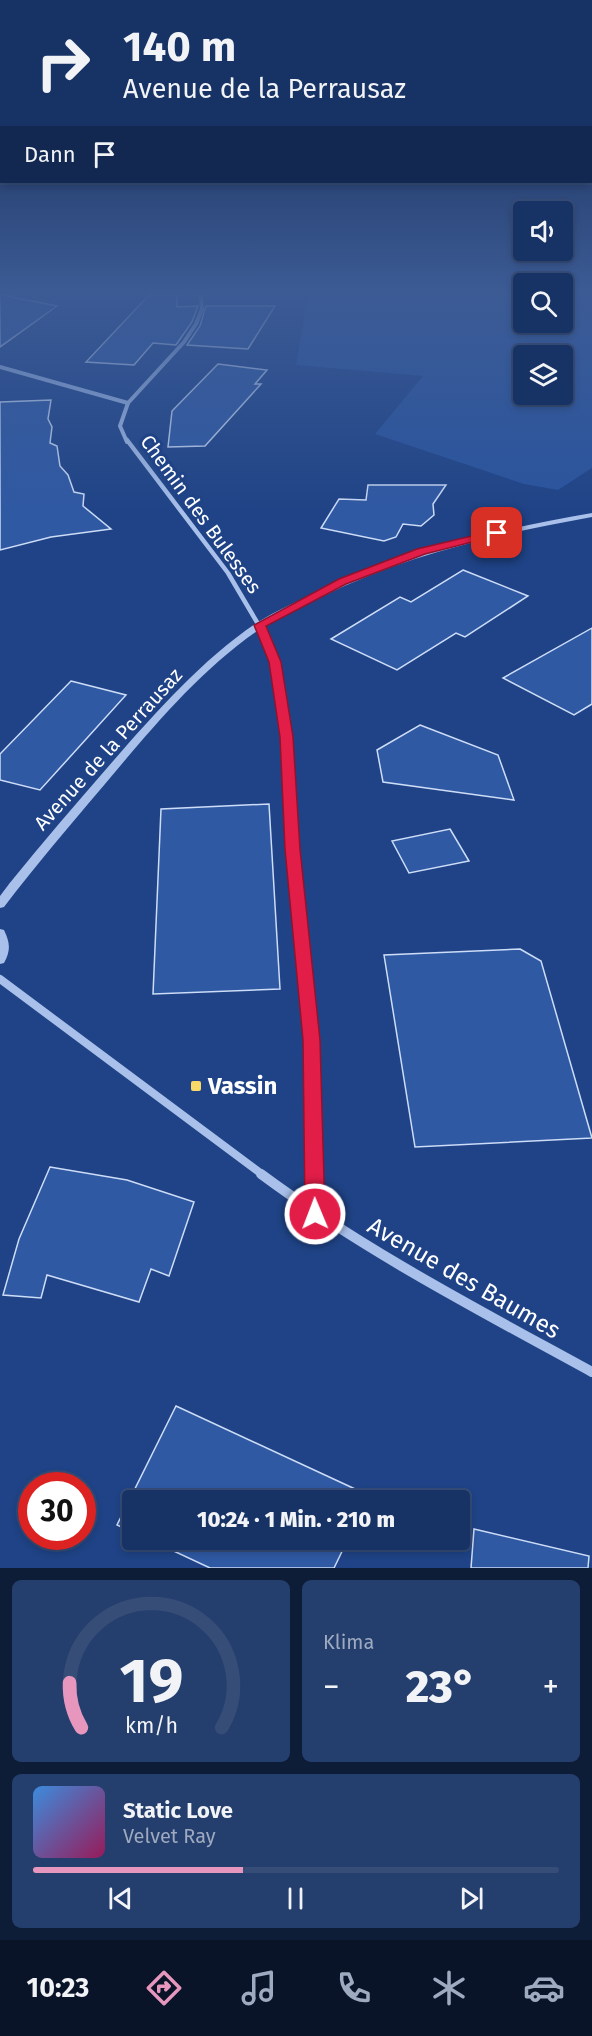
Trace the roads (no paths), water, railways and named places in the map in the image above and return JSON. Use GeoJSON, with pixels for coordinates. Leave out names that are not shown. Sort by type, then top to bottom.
{"type":"FeatureCollection","features":[{"type":"Feature","properties":{"kind":"street"},"geometry":{"type":"LineString","coordinates":[[1,368],[128,403]]}},
{"type":"Feature","properties":{"kind":"street","name":"Chemin des Bulesses"},"geometry":{"type":"LineString","coordinates":[[160,368],[128,403],[120,426],[122,434],[228,573],[260,625],[275,662],[286,737],[292,849],[311,1040],[315,1214]]}},
{"type":"Feature","properties":{"kind":"street","name":"Avenue de la Perrausaz"},"geometry":{"type":"LineString","coordinates":[[0,904],[34,860],[168,705],[202,671],[260,625],[342,582],[421,552],[516,528],[592,515]]}},
{"type":"Feature","properties":{"kind":"street"},"geometry":{"type":"LineString","coordinates":[[0,933],[4,949],[0,960]]}},
{"type":"Feature","properties":{"kind":"street","name":"Avenue des Baumes"},"geometry":{"type":"LineString","coordinates":[[0,979],[315,1214],[414,1275],[592,1372]]}},
{"type":"Feature","properties":{"kind":"place","name":"Vassin"},"geometry":{"type":"Point","coordinates":[196,1086]}}]}
